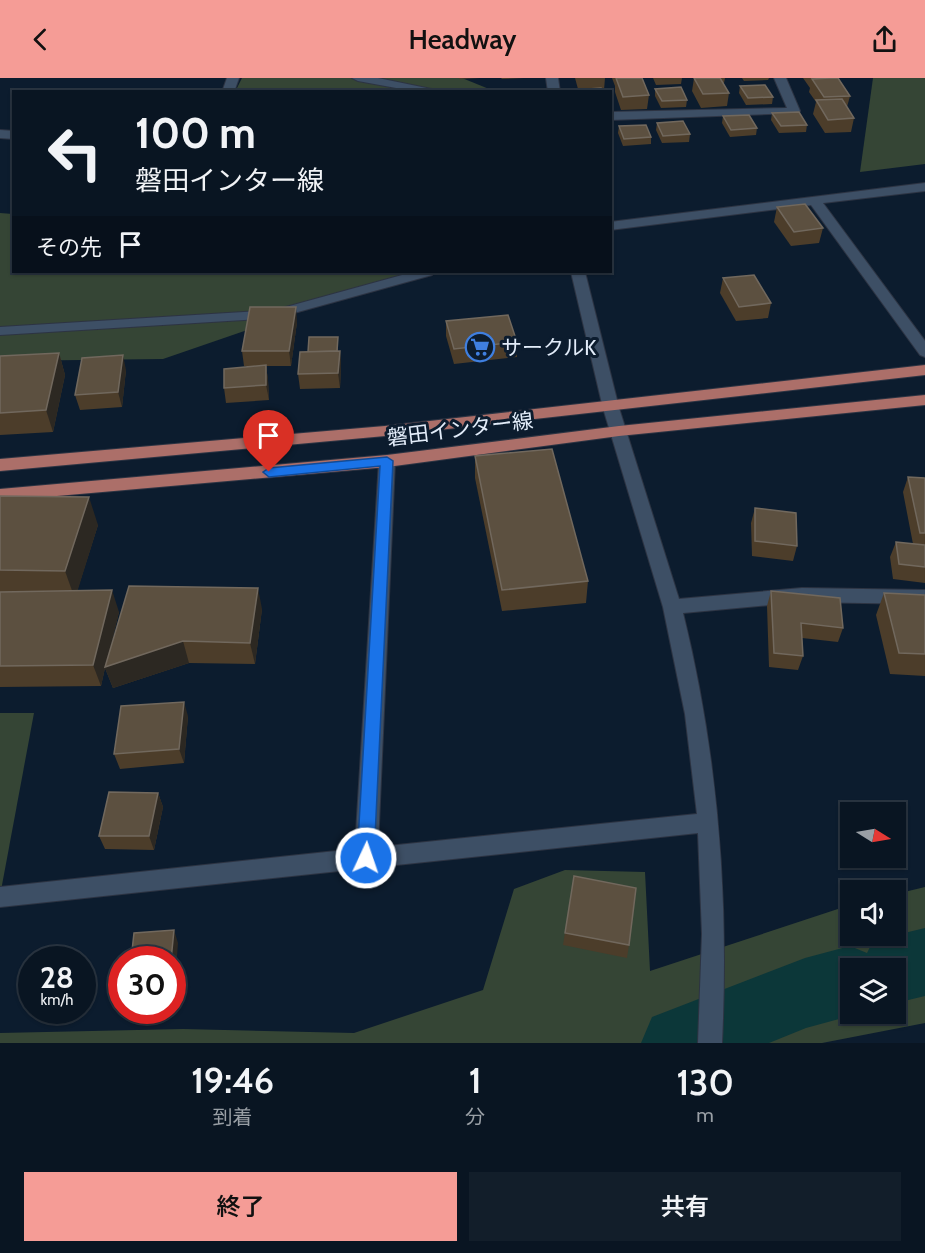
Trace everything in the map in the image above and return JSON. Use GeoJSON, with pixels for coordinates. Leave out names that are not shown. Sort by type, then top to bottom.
{"type":"FeatureCollection","features":[{"type":"Feature","properties":{"kind":"main road","name":"磐田インター線"},"geometry":{"type":"LineString","coordinates":[[0,465],[373,432],[925,370]]}},
{"type":"Feature","properties":{"kind":"main road","name":"磐田インター線"},"geometry":{"type":"LineString","coordinates":[[0,495],[387,461],[619,431],[925,400]]}},
{"type":"Feature","properties":{"kind":"street"},"geometry":{"type":"LineString","coordinates":[[358,78],[429,90]]}},
{"type":"Feature","properties":{"kind":"street"},"geometry":{"type":"LineString","coordinates":[[612,116],[794,111],[780,78]]}},
{"type":"Feature","properties":{"kind":"street"},"geometry":{"type":"LineString","coordinates":[[612,226],[925,188]]}},
{"type":"Feature","properties":{"kind":"street"},"geometry":{"type":"LineString","coordinates":[[815,201],[925,352]]}},
{"type":"Feature","properties":{"kind":"street"},"geometry":{"type":"LineString","coordinates":[[0,331],[276,314],[423,273]]}},
{"type":"Feature","properties":{"kind":"street"},"geometry":{"type":"LineString","coordinates":[[578,273],[611,407],[672,607],[698,733],[708,822],[715,974],[710,1043]]}},
{"type":"Feature","properties":{"kind":"street"},"geometry":{"type":"LineString","coordinates":[[366,858],[387,461]]}},
{"type":"Feature","properties":{"kind":"street"},"geometry":{"type":"LineString","coordinates":[[672,607],[802,595],[925,597]]}},
{"type":"Feature","properties":{"kind":"street"},"geometry":{"type":"LineString","coordinates":[[0,897],[708,822]]}},
{"type":"Feature","properties":{"kind":"green space"},"geometry":{"type":"Polygon","coordinates":[[[242,78],[462,78],[492,90],[236,90],[242,78]]]}},
{"type":"Feature","properties":{"kind":"green space"},"geometry":{"type":"Polygon","coordinates":[[[873,78],[925,78],[925,164],[860,172],[873,78]]]}},
{"type":"Feature","properties":{"kind":"green space"},"geometry":{"type":"Polygon","coordinates":[[[0,213],[12,214],[12,273],[413,273],[163,359],[0,361],[0,213]]]}},
{"type":"Feature","properties":{"kind":"green space"},"geometry":{"type":"Polygon","coordinates":[[[0,713],[34,713],[0,896],[0,713]]]}},
{"type":"Feature","properties":{"kind":"green space"},"geometry":{"type":"Polygon","coordinates":[[[565,870],[645,872],[650,971],[840,908],[840,946],[906,946],[906,892],[925,887],[925,1023],[822,1043],[0,1043],[0,1033],[183,1029],[354,1033],[483,990],[514,889],[565,870]]]}},
{"type":"Feature","properties":{"kind":"building"},"geometry":{"type":"Polygon","coordinates":[[[616,78],[642,78],[649,95],[623,97],[616,78]]]}},
{"type":"Feature","properties":{"kind":"building"},"geometry":{"type":"Polygon","coordinates":[[[694,78],[720,78],[729,93],[703,94],[694,78]]]}},
{"type":"Feature","properties":{"kind":"building"},"geometry":{"type":"Polygon","coordinates":[[[838,78],[850,96],[824,97],[812,79],[838,78]]]}},
{"type":"Feature","properties":{"kind":"building"},"geometry":{"type":"Polygon","coordinates":[[[765,85],[773,97],[748,98],[740,86],[765,85]]]}},
{"type":"Feature","properties":{"kind":"building"},"geometry":{"type":"Polygon","coordinates":[[[681,87],[687,100],[662,101],[655,89],[681,87]]]}},
{"type":"Feature","properties":{"kind":"building"},"geometry":{"type":"Polygon","coordinates":[[[601,88],[602,90],[575,90],[601,88]]]}},
{"type":"Feature","properties":{"kind":"building"},"geometry":{"type":"Polygon","coordinates":[[[842,99],[854,118],[828,120],[816,100],[842,99]]]}},
{"type":"Feature","properties":{"kind":"building"},"geometry":{"type":"Polygon","coordinates":[[[799,112],[807,125],[781,126],[772,113],[799,112]]]}},
{"type":"Feature","properties":{"kind":"building"},"geometry":{"type":"Polygon","coordinates":[[[749,115],[757,128],[731,130],[723,116],[749,115]]]}},
{"type":"Feature","properties":{"kind":"building"},"geometry":{"type":"Polygon","coordinates":[[[683,121],[690,134],[663,136],[657,123],[683,121]]]}},
{"type":"Feature","properties":{"kind":"building"},"geometry":{"type":"Polygon","coordinates":[[[646,125],[651,137],[624,139],[619,126],[646,125]]]}},
{"type":"Feature","properties":{"kind":"building"},"geometry":{"type":"Polygon","coordinates":[[[805,204],[823,228],[794,232],[777,207],[805,204]]]}},
{"type":"Feature","properties":{"kind":"building"},"geometry":{"type":"Polygon","coordinates":[[[754,275],[771,303],[739,307],[723,278],[754,275]]]}},
{"type":"Feature","properties":{"kind":"building"},"geometry":{"type":"Polygon","coordinates":[[[250,307],[296,307],[289,351],[242,351],[250,307]]]}},
{"type":"Feature","properties":{"kind":"building"},"geometry":{"type":"Polygon","coordinates":[[[508,315],[517,342],[454,349],[446,321],[508,315]]]}},
{"type":"Feature","properties":{"kind":"building"},"geometry":{"type":"Polygon","coordinates":[[[309,337],[338,337],[337,351],[308,352],[309,337]]]}},
{"type":"Feature","properties":{"kind":"building"},"geometry":{"type":"Polygon","coordinates":[[[340,351],[338,373],[298,374],[300,352],[340,351]]]}},
{"type":"Feature","properties":{"kind":"building"},"geometry":{"type":"Polygon","coordinates":[[[59,353],[46,410],[0,413],[0,356],[59,353]]]}},
{"type":"Feature","properties":{"kind":"building"},"geometry":{"type":"Polygon","coordinates":[[[123,355],[118,392],[75,395],[82,358],[123,355]]]}},
{"type":"Feature","properties":{"kind":"building"},"geometry":{"type":"Polygon","coordinates":[[[266,365],[266,385],[224,388],[224,369],[266,365]]]}},
{"type":"Feature","properties":{"kind":"building"},"geometry":{"type":"Polygon","coordinates":[[[552,449],[588,581],[502,590],[475,456],[552,449]]]}},
{"type":"Feature","properties":{"kind":"building"},"geometry":{"type":"Polygon","coordinates":[[[908,477],[925,478],[925,533],[920,533],[908,477]]]}},
{"type":"Feature","properties":{"kind":"building"},"geometry":{"type":"Polygon","coordinates":[[[0,496],[89,497],[65,571],[0,570],[0,496]]]}},
{"type":"Feature","properties":{"kind":"building"},"geometry":{"type":"Polygon","coordinates":[[[755,508],[796,513],[797,546],[755,541],[755,508]]]}},
{"type":"Feature","properties":{"kind":"building"},"geometry":{"type":"Polygon","coordinates":[[[896,542],[925,545],[925,567],[899,564],[896,542]]]}},
{"type":"Feature","properties":{"kind":"building"},"geometry":{"type":"Polygon","coordinates":[[[129,586],[258,588],[250,643],[183,641],[105,667],[129,586]]]}},
{"type":"Feature","properties":{"kind":"building"},"geometry":{"type":"Polygon","coordinates":[[[112,590],[93,665],[0,666],[0,592],[112,590]]]}},
{"type":"Feature","properties":{"kind":"building"},"geometry":{"type":"Polygon","coordinates":[[[771,591],[840,598],[843,628],[801,623],[803,656],[774,653],[771,591]]]}},
{"type":"Feature","properties":{"kind":"building"},"geometry":{"type":"Polygon","coordinates":[[[884,593],[925,595],[925,654],[899,653],[884,593]]]}},
{"type":"Feature","properties":{"kind":"building"},"geometry":{"type":"Polygon","coordinates":[[[184,702],[179,749],[114,754],[121,706],[184,702]]]}},
{"type":"Feature","properties":{"kind":"building"},"geometry":{"type":"Polygon","coordinates":[[[109,792],[158,793],[149,836],[99,836],[109,792]]]}},
{"type":"Feature","properties":{"kind":"building"},"geometry":{"type":"Polygon","coordinates":[[[574,876],[636,888],[629,945],[565,933],[574,876]]]}},
{"type":"Feature","properties":{"kind":"building"},"geometry":{"type":"Polygon","coordinates":[[[174,930],[172,946],[133,946],[134,933],[174,930]]]}},
{"type":"Feature","properties":{"kind":"waterway"},"geometry":{"type":"LineString","coordinates":[[906,967],[925,962]]}},
{"type":"Feature","properties":{"kind":"waterway"},"geometry":{"type":"LineString","coordinates":[[678,1043],[805,993],[840,984]]}},
{"type":"Feature","properties":{"kind":"place","name":"サークルK"},"geometry":{"type":"Point","coordinates":[480,347]}},
{"type":"Feature","properties":{"kind":"route"},"geometry":{"type":"LineString","coordinates":[[269,472],[387,461],[366,858]]}}]}
